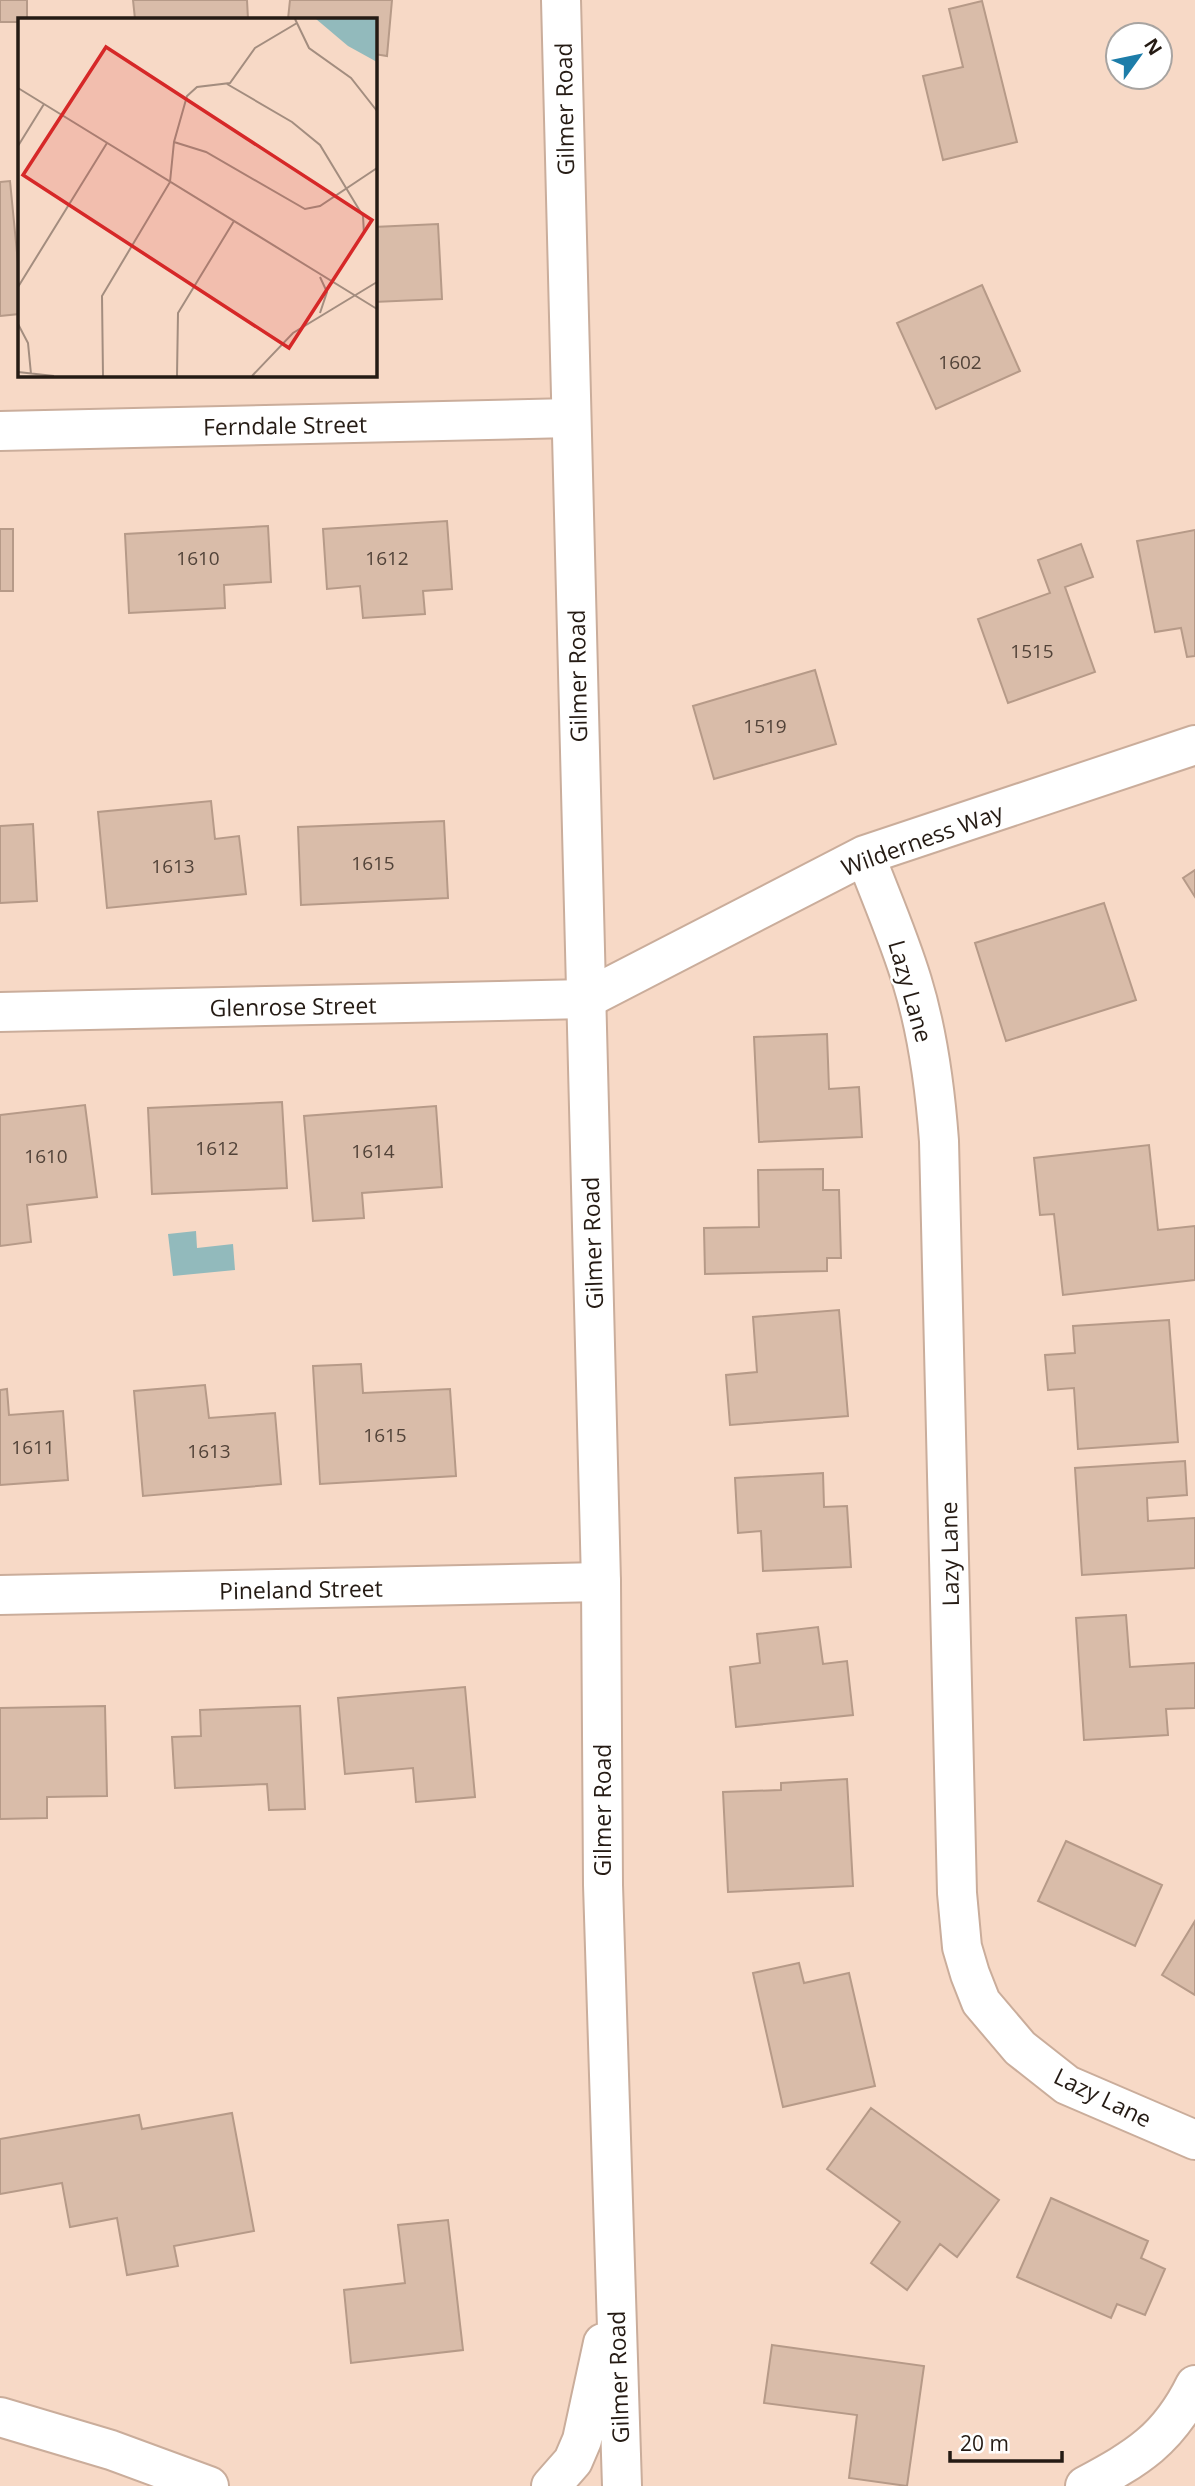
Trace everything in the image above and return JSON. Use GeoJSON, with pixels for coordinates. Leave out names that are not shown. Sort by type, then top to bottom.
{"type":"FeatureCollection","features":[{"type":"Feature","properties":{"kind":"street","name":"Gilmer Road"},"geometry":{"type":"LineString","coordinates":[[561,0],[601,1583],[603,1885],[622,2486]]}},
{"type":"Feature","properties":{"kind":"street","name":"Ferndale Street"},"geometry":{"type":"LineString","coordinates":[[0,431],[571,418]]}},
{"type":"Feature","properties":{"kind":"street","name":"Wilderness Way"},"geometry":{"type":"LineString","coordinates":[[586,999],[865,855],[1195,745]]}},
{"type":"Feature","properties":{"kind":"street","name":"Lazy Lane"},"geometry":{"type":"LineString","coordinates":[[865,855],[912,980],[927,1043],[937,1105],[957,1893],[962,1947],[982,2002],[1020,2048],[1044,2068],[1067,2084],[1195,2140]]}},
{"type":"Feature","properties":{"kind":"street","name":"Glenrose Street"},"geometry":{"type":"LineString","coordinates":[[0,1013],[586,999]]}},
{"type":"Feature","properties":{"kind":"street","name":"Pineland Street"},"geometry":{"type":"LineString","coordinates":[[0,1595],[601,1583]]}},
{"type":"Feature","properties":{"kind":"street"},"geometry":{"type":"LineString","coordinates":[[551,2486],[573,2461],[582,2440],[615,2286]]}},
{"type":"Feature","properties":{"kind":"street"},"geometry":{"type":"LineString","coordinates":[[1085,2486],[1130,2462],[1159,2438],[1183,2409],[1195,2385]]}},
{"type":"Feature","properties":{"kind":"street"},"geometry":{"type":"LineString","coordinates":[[0,2417],[111,2450],[209,2486]]}},
{"type":"Feature","properties":{"kind":"water"},"geometry":{"type":"Polygon","coordinates":[[[196,1231],[197,1248],[233,1244],[235,1270],[173,1276],[168,1234],[196,1231]]]}},
{"type":"Feature","properties":{"kind":"building"},"geometry":{"type":"Polygon","coordinates":[[[0,0],[27,0],[27,18],[18,18],[18,22],[0,22],[0,0]]]}},
{"type":"Feature","properties":{"kind":"building"},"geometry":{"type":"Polygon","coordinates":[[[133,0],[247,0],[248,18],[135,18],[133,0]]]}},
{"type":"Feature","properties":{"kind":"building"},"geometry":{"type":"Polygon","coordinates":[[[290,0],[392,0],[387,56],[376,54],[376,18],[288,18],[290,0]]]}},
{"type":"Feature","properties":{"kind":"building"},"geometry":{"type":"Polygon","coordinates":[[[982,1],[1017,142],[943,160],[923,76],[963,67],[949,9],[982,1]]]}},
{"type":"Feature","properties":{"kind":"building"},"geometry":{"type":"Polygon","coordinates":[[[10,181],[18,263],[18,314],[0,316],[0,182],[10,181]]]}},
{"type":"Feature","properties":{"kind":"building"},"geometry":{"type":"Polygon","coordinates":[[[438,224],[442,299],[376,302],[376,227],[438,224]]]}},
{"type":"Feature","properties":{"kind":"building"},"geometry":{"type":"Polygon","coordinates":[[[982,285],[1020,371],[936,409],[897,323],[982,285]]]}},
{"type":"Feature","properties":{"kind":"building"},"geometry":{"type":"Polygon","coordinates":[[[447,521],[452,589],[423,591],[425,614],[363,618],[360,586],[327,589],[323,529],[447,521]]]}},
{"type":"Feature","properties":{"kind":"building"},"geometry":{"type":"Polygon","coordinates":[[[268,526],[271,582],[224,585],[225,608],[129,613],[125,534],[268,526]]]}},
{"type":"Feature","properties":{"kind":"building"},"geometry":{"type":"Polygon","coordinates":[[[0,529],[13,529],[13,591],[0,591],[0,529]]]}},
{"type":"Feature","properties":{"kind":"building"},"geometry":{"type":"Polygon","coordinates":[[[1195,530],[1195,656],[1187,657],[1181,628],[1155,632],[1137,541],[1195,530]]]}},
{"type":"Feature","properties":{"kind":"building"},"geometry":{"type":"Polygon","coordinates":[[[1081,544],[1093,577],[1065,587],[1095,672],[1008,703],[978,619],[1050,593],[1038,560],[1081,544]]]}},
{"type":"Feature","properties":{"kind":"building"},"geometry":{"type":"Polygon","coordinates":[[[815,670],[836,744],[714,779],[693,706],[815,670]]]}},
{"type":"Feature","properties":{"kind":"building"},"geometry":{"type":"Polygon","coordinates":[[[211,801],[215,839],[239,836],[246,894],[107,908],[98,812],[211,801]]]}},
{"type":"Feature","properties":{"kind":"building"},"geometry":{"type":"Polygon","coordinates":[[[444,821],[448,898],[301,905],[298,827],[444,821]]]}},
{"type":"Feature","properties":{"kind":"building"},"geometry":{"type":"Polygon","coordinates":[[[33,824],[37,901],[0,903],[0,826],[33,824]]]}},
{"type":"Feature","properties":{"kind":"building"},"geometry":{"type":"Polygon","coordinates":[[[1195,870],[1195,897],[1183,878],[1195,870]]]}},
{"type":"Feature","properties":{"kind":"building"},"geometry":{"type":"Polygon","coordinates":[[[1104,903],[1136,1000],[1006,1041],[975,943],[1104,903]]]}},
{"type":"Feature","properties":{"kind":"building"},"geometry":{"type":"Polygon","coordinates":[[[827,1034],[829,1089],[859,1087],[862,1137],[759,1142],[754,1037],[827,1034]]]}},
{"type":"Feature","properties":{"kind":"building"},"geometry":{"type":"Polygon","coordinates":[[[282,1102],[287,1188],[152,1194],[148,1108],[282,1102]]]}},
{"type":"Feature","properties":{"kind":"building"},"geometry":{"type":"Polygon","coordinates":[[[85,1105],[97,1197],[27,1205],[31,1242],[0,1246],[0,1115],[85,1105]]]}},
{"type":"Feature","properties":{"kind":"building"},"geometry":{"type":"Polygon","coordinates":[[[436,1106],[442,1187],[362,1193],[364,1218],[313,1221],[304,1116],[436,1106]]]}},
{"type":"Feature","properties":{"kind":"building"},"geometry":{"type":"Polygon","coordinates":[[[1149,1145],[1158,1230],[1195,1226],[1195,1280],[1063,1295],[1054,1214],[1040,1215],[1034,1158],[1149,1145]]]}},
{"type":"Feature","properties":{"kind":"building"},"geometry":{"type":"Polygon","coordinates":[[[823,1169],[823,1190],[839,1190],[841,1258],[827,1258],[827,1271],[705,1274],[704,1228],[759,1227],[758,1170],[823,1169]]]}},
{"type":"Feature","properties":{"kind":"building"},"geometry":{"type":"Polygon","coordinates":[[[839,1310],[848,1416],[730,1425],[726,1375],[757,1372],[753,1317],[839,1310]]]}},
{"type":"Feature","properties":{"kind":"building"},"geometry":{"type":"Polygon","coordinates":[[[1169,1320],[1178,1442],[1078,1449],[1074,1388],[1048,1390],[1045,1355],[1075,1353],[1073,1326],[1169,1320]]]}},
{"type":"Feature","properties":{"kind":"building"},"geometry":{"type":"Polygon","coordinates":[[[361,1364],[363,1393],[450,1389],[456,1476],[320,1484],[313,1366],[361,1364]]]}},
{"type":"Feature","properties":{"kind":"building"},"geometry":{"type":"Polygon","coordinates":[[[205,1385],[209,1418],[275,1413],[281,1484],[143,1496],[134,1391],[205,1385]]]}},
{"type":"Feature","properties":{"kind":"building"},"geometry":{"type":"Polygon","coordinates":[[[7,1389],[9,1415],[63,1411],[68,1480],[0,1485],[0,1390],[7,1389]]]}},
{"type":"Feature","properties":{"kind":"building"},"geometry":{"type":"Polygon","coordinates":[[[1185,1461],[1187,1495],[1147,1498],[1148,1521],[1195,1518],[1195,1568],[1082,1575],[1075,1468],[1185,1461]]]}},
{"type":"Feature","properties":{"kind":"building"},"geometry":{"type":"Polygon","coordinates":[[[823,1473],[824,1507],[847,1506],[851,1567],[763,1571],[761,1531],[738,1533],[735,1478],[823,1473]]]}},
{"type":"Feature","properties":{"kind":"building"},"geometry":{"type":"Polygon","coordinates":[[[1126,1615],[1130,1667],[1195,1663],[1195,1708],[1166,1709],[1168,1735],[1084,1740],[1076,1618],[1126,1615]]]}},
{"type":"Feature","properties":{"kind":"building"},"geometry":{"type":"Polygon","coordinates":[[[818,1627],[823,1664],[847,1661],[853,1715],[736,1727],[730,1667],[760,1663],[757,1634],[818,1627]]]}},
{"type":"Feature","properties":{"kind":"building"},"geometry":{"type":"Polygon","coordinates":[[[465,1687],[475,1797],[416,1802],[413,1768],[345,1774],[338,1698],[465,1687]]]}},
{"type":"Feature","properties":{"kind":"building"},"geometry":{"type":"Polygon","coordinates":[[[105,1706],[107,1796],[47,1797],[47,1818],[0,1819],[0,1708],[105,1706]]]}},
{"type":"Feature","properties":{"kind":"building"},"geometry":{"type":"Polygon","coordinates":[[[300,1706],[305,1809],[269,1810],[267,1784],[175,1788],[172,1737],[201,1736],[200,1710],[300,1706]]]}},
{"type":"Feature","properties":{"kind":"building"},"geometry":{"type":"Polygon","coordinates":[[[847,1779],[853,1886],[728,1892],[723,1792],[781,1790],[781,1783],[847,1779]]]}},
{"type":"Feature","properties":{"kind":"building"},"geometry":{"type":"Polygon","coordinates":[[[1066,1841],[1162,1885],[1135,1946],[1038,1901],[1066,1841]]]}},
{"type":"Feature","properties":{"kind":"building"},"geometry":{"type":"Polygon","coordinates":[[[1195,1921],[1195,1995],[1162,1975],[1195,1921]]]}},
{"type":"Feature","properties":{"kind":"building"},"geometry":{"type":"Polygon","coordinates":[[[799,1963],[804,1983],[849,1973],[875,2086],[783,2107],[753,1973],[799,1963]]]}},
{"type":"Feature","properties":{"kind":"building"},"geometry":{"type":"Polygon","coordinates":[[[871,2108],[999,2200],[957,2257],[940,2244],[907,2290],[871,2263],[900,2222],[827,2169],[871,2108]]]}},
{"type":"Feature","properties":{"kind":"building"},"geometry":{"type":"Polygon","coordinates":[[[232,2113],[254,2231],[174,2246],[178,2266],[127,2275],[117,2218],[70,2227],[62,2183],[0,2194],[0,2139],[139,2115],[142,2129],[232,2113]]]}},
{"type":"Feature","properties":{"kind":"building"},"geometry":{"type":"Polygon","coordinates":[[[1051,2198],[1148,2241],[1141,2258],[1165,2269],[1145,2315],[1117,2304],[1111,2318],[1017,2277],[1051,2198]]]}},
{"type":"Feature","properties":{"kind":"building"},"geometry":{"type":"Polygon","coordinates":[[[448,2220],[463,2350],[351,2363],[344,2290],[405,2283],[398,2225],[448,2220]]]}},
{"type":"Feature","properties":{"kind":"building"},"geometry":{"type":"Polygon","coordinates":[[[772,2345],[924,2366],[907,2486],[849,2478],[857,2415],[764,2403],[772,2345]]]}}]}
